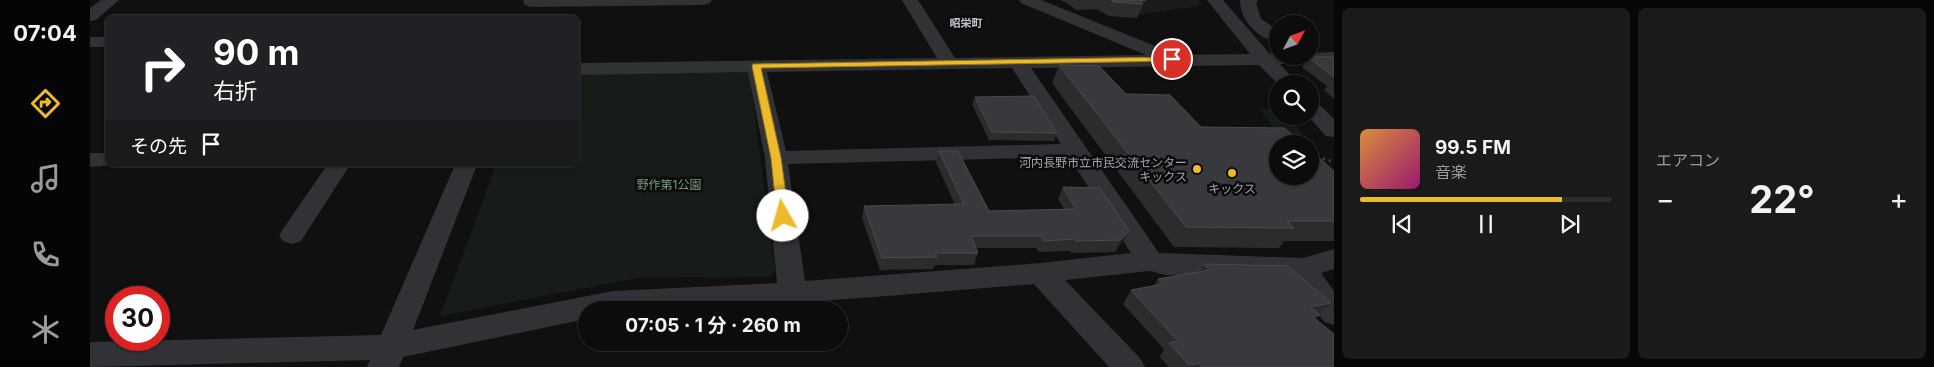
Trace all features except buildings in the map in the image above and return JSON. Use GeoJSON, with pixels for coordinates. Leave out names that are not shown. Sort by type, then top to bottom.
{"type":"FeatureCollection","features":[{"type":"Feature","properties":{"kind":"street"},"geometry":{"type":"LineString","coordinates":[[90,16],[111,0]]}},
{"type":"Feature","properties":{"kind":"street"},"geometry":{"type":"LineString","coordinates":[[529,7],[704,0]]}},
{"type":"Feature","properties":{"kind":"street"},"geometry":{"type":"LineString","coordinates":[[910,0],[950,64]]}},
{"type":"Feature","properties":{"kind":"street"},"geometry":{"type":"LineString","coordinates":[[1027,0],[1172,59]]}},
{"type":"Feature","properties":{"kind":"street"},"geometry":{"type":"LineString","coordinates":[[1215,0],[1279,75]]}},
{"type":"Feature","properties":{"kind":"street"},"geometry":{"type":"LineString","coordinates":[[1250,0],[1247,1],[1253,20],[1269,32]]}},
{"type":"Feature","properties":{"kind":"street"},"geometry":{"type":"LineString","coordinates":[[90,42],[105,42]]}},
{"type":"Feature","properties":{"kind":"street"},"geometry":{"type":"LineString","coordinates":[[1319,57],[1334,58]]}},
{"type":"Feature","properties":{"kind":"street"},"geometry":{"type":"LineString","coordinates":[[580,70],[1172,59],[1269,60]]}},
{"type":"Feature","properties":{"kind":"street"},"geometry":{"type":"LineString","coordinates":[[1018,63],[1074,150],[1150,261]]}},
{"type":"Feature","properties":{"kind":"street"},"geometry":{"type":"LineString","coordinates":[[756,66],[776,158],[792,293]]}},
{"type":"Feature","properties":{"kind":"street"},"geometry":{"type":"LineString","coordinates":[[1319,115],[1334,131]]}},
{"type":"Feature","properties":{"kind":"street"},"geometry":{"type":"LineString","coordinates":[[776,158],[1074,150]]}},
{"type":"Feature","properties":{"kind":"street"},"geometry":{"type":"LineString","coordinates":[[90,160],[105,160]]}},
{"type":"Feature","properties":{"kind":"street"},"geometry":{"type":"LineString","coordinates":[[292,235],[338,167]]}},
{"type":"Feature","properties":{"kind":"street"},"geometry":{"type":"LineString","coordinates":[[387,357],[465,167]]}},
{"type":"Feature","properties":{"kind":"street"},"geometry":{"type":"LineString","coordinates":[[90,355],[387,357],[613,302],[792,293],[1041,273],[1150,261],[1166,265],[1303,268],[1334,259]]}},
{"type":"Feature","properties":{"kind":"street"},"geometry":{"type":"LineString","coordinates":[[1303,268],[1334,314]]}},
{"type":"Feature","properties":{"kind":"street"},"geometry":{"type":"LineString","coordinates":[[1041,273],[1129,367]]}},
{"type":"Feature","properties":{"kind":"path"},"geometry":{"type":"LineString","coordinates":[[1319,158],[1334,162]]}},
{"type":"Feature","properties":{"kind":"green space","name":"野作第1公園"},"geometry":{"type":"Polygon","coordinates":[[[749,70],[776,270],[769,277],[637,278],[440,316],[495,167],[580,167],[580,75],[749,70]]]}},
{"type":"Feature","properties":{"kind":"green space"},"geometry":{"type":"Polygon","coordinates":[[[1259,109],[1269,109],[1269,122],[1259,109]]]}},
{"type":"Feature","properties":{"kind":"green space"},"geometry":{"type":"Polygon","coordinates":[[[1272,125],[1295,125],[1302,135],[1280,135],[1272,125]]]}},
{"type":"Feature","properties":{"kind":"place","name":"河内長野市立市民交流センター キックス"},"geometry":{"type":"Point","coordinates":[1197,169]}},
{"type":"Feature","properties":{"kind":"place","name":"キックス"},"geometry":{"type":"Point","coordinates":[1232,173]}},
{"type":"Feature","properties":{"kind":"district","name":"昭栄町"},"geometry":{"type":"Point","coordinates":[966,23]}},
{"type":"Feature","properties":{"kind":"route"},"geometry":{"type":"LineString","coordinates":[[783,216],[776,158],[756,66],[1172,59]]}}]}
